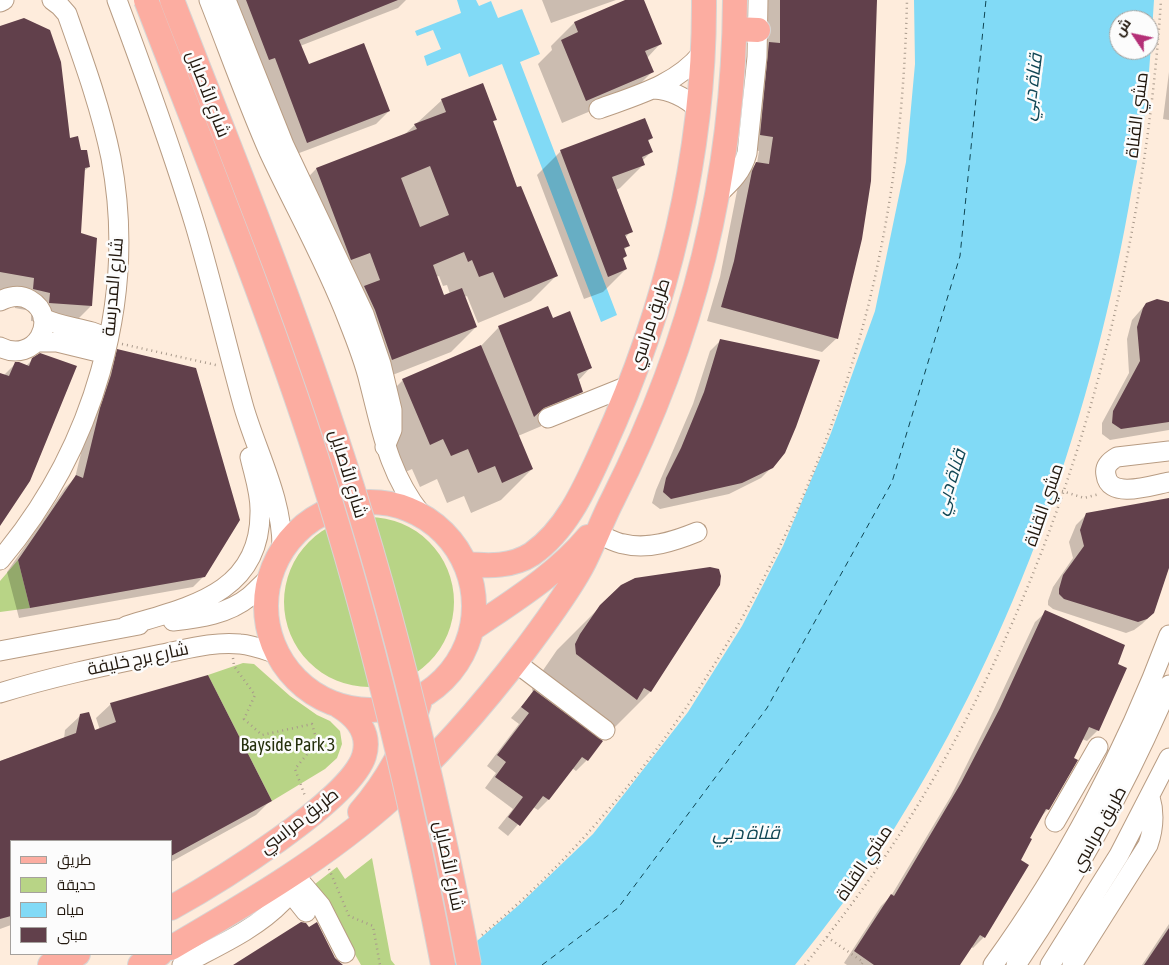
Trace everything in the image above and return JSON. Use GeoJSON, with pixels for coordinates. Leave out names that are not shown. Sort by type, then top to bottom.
{"type":"FeatureCollection","features":[{"type":"Feature","properties":{"kind":"main road","name":"شارع الأصايل"},"geometry":{"type":"LineString","coordinates":[[146,0],[270,324],[324,483],[375,658],[388,710],[443,965]]}},
{"type":"Feature","properties":{"kind":"main road","name":"شارع الأصايل"},"geometry":{"type":"LineString","coordinates":[[172,0],[294,315],[359,509],[387,605],[420,731],[469,965]]}},
{"type":"Feature","properties":{"kind":"main road","name":"طريق مراسي"},"geometry":{"type":"LineString","coordinates":[[466,564],[499,566],[516,562],[531,554],[545,543],[568,516],[586,485],[630,385],[649,331],[673,248],[693,154],[702,53],[704,0]]}},
{"type":"Feature","properties":{"kind":"main road","name":"طريق مراسي"},"geometry":{"type":"LineString","coordinates":[[610,504],[647,427],[678,348],[702,266],[717,195],[731,98],[735,0]]}},
{"type":"Feature","properties":{"kind":"main road"},"geometry":{"type":"LineString","coordinates":[[735,29],[758,30]]}},
{"type":"Feature","properties":{"kind":"main road"},"geometry":{"type":"LineString","coordinates":[[371,501],[397,504],[421,514],[448,535],[466,564],[474,596],[472,629],[462,656],[444,680],[421,698],[394,708],[385,709],[367,710],[339,706],[320,698],[303,686],[288,672],[277,654],[269,634],[266,612],[266,580],[282,550],[299,530],[320,514],[345,504],[371,501]]}},
{"type":"Feature","properties":{"kind":"main road"},"geometry":{"type":"LineString","coordinates":[[302,875],[428,764],[475,712],[568,591],[598,534],[610,504]]}},
{"type":"Feature","properties":{"kind":"main road"},"geometry":{"type":"LineString","coordinates":[[472,629],[558,568],[586,538],[610,504]]}},
{"type":"Feature","properties":{"kind":"main road"},"geometry":{"type":"LineString","coordinates":[[302,875],[371,800],[401,751],[421,698]]}},
{"type":"Feature","properties":{"kind":"main road","name":"طريق مراسي"},"geometry":{"type":"LineString","coordinates":[[172,907],[259,853],[312,814],[350,779],[358,769],[364,756],[366,741],[361,726],[352,714],[339,706]]}},
{"type":"Feature","properties":{"kind":"main road","name":"طريق مراسي"},"geometry":{"type":"LineString","coordinates":[[172,947],[302,875]]}},
{"type":"Feature","properties":{"kind":"main road"},"geometry":{"type":"LineString","coordinates":[[140,965],[158,955]]}},
{"type":"Feature","properties":{"kind":"street"},"geometry":{"type":"LineString","coordinates":[[0,2],[4,0]]}},
{"type":"Feature","properties":{"kind":"street","name":"شارع المدرسة"},"geometry":{"type":"LineString","coordinates":[[0,560],[40,506],[68,458],[90,408],[107,344],[115,297],[118,237],[115,186],[110,152],[100,110],[66,7],[60,6],[52,0]]}},
{"type":"Feature","properties":{"kind":"street"},"geometry":{"type":"LineString","coordinates":[[104,0],[128,55],[150,89]]}},
{"type":"Feature","properties":{"kind":"street"},"geometry":{"type":"LineString","coordinates":[[117,0],[150,89],[195,226],[244,409],[279,511],[282,550]]}},
{"type":"Feature","properties":{"kind":"street","name":"شارع الأصايل"},"geometry":{"type":"LineString","coordinates":[[209,0],[269,152],[344,289],[385,446],[403,488],[421,514]]}},
{"type":"Feature","properties":{"kind":"street"},"geometry":{"type":"LineString","coordinates":[[717,195],[737,176],[747,153],[754,95],[758,0]]}},
{"type":"Feature","properties":{"kind":"street"},"geometry":{"type":"LineString","coordinates":[[230,3],[284,145],[344,289]]}},
{"type":"Feature","properties":{"kind":"street"},"geometry":{"type":"LineString","coordinates":[[599,109],[654,89],[685,70],[702,53]]}},
{"type":"Feature","properties":{"kind":"street"},"geometry":{"type":"LineString","coordinates":[[654,89],[678,94],[698,109]]}},
{"type":"Feature","properties":{"kind":"street"},"geometry":{"type":"LineString","coordinates":[[0,301],[6,297],[16,296],[34,302],[40,309],[44,328],[37,342],[23,351],[15,352],[0,347]]}},
{"type":"Feature","properties":{"kind":"street"},"geometry":{"type":"LineString","coordinates":[[43,318],[56,324],[67,335],[94,351],[107,344]]}},
{"type":"Feature","properties":{"kind":"street"},"geometry":{"type":"LineString","coordinates":[[37,342],[50,342],[67,335]]}},
{"type":"Feature","properties":{"kind":"street"},"geometry":{"type":"LineString","coordinates":[[548,418],[630,385]]}},
{"type":"Feature","properties":{"kind":"street"},"geometry":{"type":"LineString","coordinates":[[126,626],[180,610],[207,599],[232,582],[243,570],[251,556],[260,527],[260,512],[259,496],[249,453],[244,409]]}},
{"type":"Feature","properties":{"kind":"street"},"geometry":{"type":"LineString","coordinates":[[1169,451],[1117,457],[1110,461],[1106,468],[1106,477],[1110,484],[1117,489],[1125,490],[1169,482]]}},
{"type":"Feature","properties":{"kind":"street"},"geometry":{"type":"LineString","coordinates":[[598,534],[624,544],[652,545],[679,540],[697,532]]}},
{"type":"Feature","properties":{"kind":"street","name":"شارع برج خليفة"},"geometry":{"type":"LineString","coordinates":[[0,651],[126,626],[185,620],[213,614],[231,608],[249,597],[266,580]]}},
{"type":"Feature","properties":{"kind":"street"},"geometry":{"type":"LineString","coordinates":[[993,965],[1034,904],[1075,835],[1116,757],[1163,684],[1169,635]]}},
{"type":"Feature","properties":{"kind":"street","name":"شارع برج خليفة"},"geometry":{"type":"LineString","coordinates":[[0,693],[100,667],[201,646],[230,643],[259,647],[277,654]]}},
{"type":"Feature","properties":{"kind":"street"},"geometry":{"type":"LineString","coordinates":[[515,662],[605,730]]}},
{"type":"Feature","properties":{"kind":"street","name":"طريق مراسي"},"geometry":{"type":"LineString","coordinates":[[1016,965],[1047,919],[1097,836],[1145,742],[1163,684]]}},
{"type":"Feature","properties":{"kind":"street"},"geometry":{"type":"LineString","coordinates":[[1075,835],[1050,819],[1091,744],[1116,757]]}},
{"type":"Feature","properties":{"kind":"street","name":"طريق مراسي"},"geometry":{"type":"LineString","coordinates":[[1050,965],[1119,856],[1169,758]]}},
{"type":"Feature","properties":{"kind":"street"},"geometry":{"type":"LineString","coordinates":[[1072,965],[1148,844],[1154,826],[1150,797]]}},
{"type":"Feature","properties":{"kind":"street"},"geometry":{"type":"LineString","coordinates":[[302,875],[309,910]]}},
{"type":"Feature","properties":{"kind":"street"},"geometry":{"type":"LineString","coordinates":[[302,875],[345,953]]}},
{"type":"Feature","properties":{"kind":"street"},"geometry":{"type":"LineString","coordinates":[[182,965],[260,920],[282,902],[302,875]]}},
{"type":"Feature","properties":{"kind":"path"},"geometry":{"type":"LineString","coordinates":[[481,936],[504,917],[576,844],[616,799],[674,724],[703,682],[743,616],[801,501],[824,445],[852,364],[880,256],[897,154],[905,69],[907,0]]}},
{"type":"Feature","properties":{"kind":"path","name":"مشي القناة"},"geometry":{"type":"LineString","coordinates":[[806,965],[896,839],[946,756],[973,705],[1022,600],[1043,547],[1098,380],[1128,253],[1147,145],[1159,40],[1161,0]]}},
{"type":"Feature","properties":{"kind":"path"},"geometry":{"type":"LineString","coordinates":[[107,344],[119,343],[234,370]]}},
{"type":"Feature","properties":{"kind":"path"},"geometry":{"type":"LineString","coordinates":[[1062,491],[1084,498],[1117,489]]}},
{"type":"Feature","properties":{"kind":"path"},"geometry":{"type":"LineString","coordinates":[[230,643],[234,666],[255,695],[244,719],[262,734],[312,724],[317,742],[295,769],[312,814]]}},
{"type":"Feature","properties":{"kind":"path"},"geometry":{"type":"LineString","coordinates":[[302,875],[349,916],[373,926],[380,965]]}},
{"type":"Feature","properties":{"kind":"path"},"geometry":{"type":"LineString","coordinates":[[827,937],[863,962],[861,965]]}},
{"type":"Feature","properties":{"kind":"green space"},"geometry":{"type":"Polygon","coordinates":[[[377,517],[402,523],[423,536],[435,548],[451,577],[454,602],[453,619],[448,635],[435,656],[423,668],[394,684],[361,687],[336,681],[315,668],[303,656],[287,627],[284,594],[290,569],[303,548],[315,536],[344,520],[377,517]]]}},
{"type":"Feature","properties":{"kind":"green space"},"geometry":{"type":"Polygon","coordinates":[[[18,560],[30,608],[0,612],[0,581],[18,560]]]}},
{"type":"Feature","properties":{"kind":"green space","name":"Bayside Park 3"},"geometry":{"type":"Polygon","coordinates":[[[243,663],[254,664],[290,696],[317,715],[330,721],[340,731],[342,744],[337,758],[325,769],[272,801],[208,675],[243,663]]]}},
{"type":"Feature","properties":{"kind":"green space"},"geometry":{"type":"Polygon","coordinates":[[[372,858],[391,960],[395,965],[361,965],[315,884],[337,867],[345,879],[372,858]]]}},
{"type":"Feature","properties":{"kind":"water"},"geometry":{"type":"Polygon","coordinates":[[[457,0],[476,0],[479,6],[491,1],[498,18],[522,9],[540,54],[520,62],[617,315],[601,322],[502,64],[469,77],[460,53],[427,66],[424,56],[441,49],[433,30],[417,36],[415,31],[461,13],[457,0]]]}},
{"type":"Feature","properties":{"kind":"water","name":"قناة دبي"},"geometry":{"type":"Polygon","coordinates":[[[914,0],[1154,0],[1153,10],[1109,10],[1109,60],[1150,60],[1141,141],[1116,272],[1096,356],[1072,438],[1044,520],[1013,600],[977,679],[938,755],[871,864],[795,965],[449,965],[519,905],[593,834],[688,712],[742,626],[783,546],[831,433],[875,311],[906,162],[915,64],[914,0]]]}},
{"type":"Feature","properties":{"kind":"building"},"geometry":{"type":"Polygon","coordinates":[[[246,0],[398,0],[299,40],[309,64],[364,43],[390,111],[307,143],[275,58],[269,60],[246,0]]]}},
{"type":"Feature","properties":{"kind":"building"},"geometry":{"type":"Polygon","coordinates":[[[625,0],[644,0],[662,44],[645,51],[654,72],[586,101],[561,40],[578,32],[574,22],[625,0]]]}},
{"type":"Feature","properties":{"kind":"building"},"geometry":{"type":"Polygon","coordinates":[[[780,0],[877,0],[871,181],[862,239],[838,339],[721,307],[734,261],[752,171],[756,162],[769,164],[773,137],[760,135],[769,42],[780,43],[780,0]]]}},
{"type":"Feature","properties":{"kind":"building"},"geometry":{"type":"Polygon","coordinates":[[[24,18],[50,30],[61,62],[70,138],[78,136],[81,150],[87,150],[90,167],[85,168],[81,233],[97,238],[92,306],[49,303],[50,293],[33,289],[34,278],[0,272],[0,26],[24,18]]]}},
{"type":"Feature","properties":{"kind":"building"},"geometry":{"type":"Polygon","coordinates":[[[483,83],[497,120],[493,121],[517,187],[521,186],[558,276],[504,298],[493,272],[479,277],[472,260],[468,262],[464,252],[433,265],[444,295],[462,288],[477,327],[392,360],[375,310],[364,286],[380,280],[370,253],[351,260],[316,168],[417,129],[414,124],[446,112],[441,99],[483,83]],[[430,166],[401,178],[420,227],[449,215],[430,166]]]}},
{"type":"Feature","properties":{"kind":"building"},"geometry":{"type":"Polygon","coordinates":[[[645,118],[653,138],[648,140],[653,152],[642,157],[645,165],[612,177],[633,232],[625,235],[630,246],[624,248],[627,256],[623,258],[627,269],[608,277],[560,150],[645,118]]]}},
{"type":"Feature","properties":{"kind":"building"},"geometry":{"type":"Polygon","coordinates":[[[1157,299],[1169,302],[1169,422],[1121,429],[1112,423],[1113,411],[1140,361],[1137,327],[1143,308],[1146,303],[1157,299]]]}},
{"type":"Feature","properties":{"kind":"building"},"geometry":{"type":"Polygon","coordinates":[[[548,306],[553,318],[570,311],[592,368],[577,374],[583,392],[544,408],[534,417],[498,326],[548,306]]]}},
{"type":"Feature","properties":{"kind":"building"},"geometry":{"type":"Polygon","coordinates":[[[720,339],[820,360],[785,453],[773,468],[742,483],[671,499],[663,492],[666,478],[681,448],[704,392],[720,339]]]}},
{"type":"Feature","properties":{"kind":"building"},"geometry":{"type":"Polygon","coordinates":[[[481,345],[533,469],[502,483],[495,466],[478,473],[468,449],[451,456],[443,439],[430,445],[402,379],[481,345]]]}},
{"type":"Feature","properties":{"kind":"building"},"geometry":{"type":"Polygon","coordinates":[[[117,349],[196,368],[240,520],[205,577],[30,608],[18,560],[76,475],[83,478],[117,349]]]}},
{"type":"Feature","properties":{"kind":"building"},"geometry":{"type":"Polygon","coordinates":[[[40,353],[77,366],[30,481],[0,526],[0,373],[9,376],[15,362],[29,366],[32,358],[40,353]]]}},
{"type":"Feature","properties":{"kind":"building"},"geometry":{"type":"Polygon","coordinates":[[[1169,498],[1169,568],[1154,613],[1147,619],[1138,622],[1064,599],[1059,594],[1063,575],[1084,546],[1080,530],[1086,513],[1169,498]]]}},
{"type":"Feature","properties":{"kind":"building"},"geometry":{"type":"Polygon","coordinates":[[[710,567],[719,569],[721,576],[720,585],[651,692],[644,688],[637,700],[576,654],[575,644],[580,634],[600,605],[621,585],[635,578],[710,567]]]}},
{"type":"Feature","properties":{"kind":"building"},"geometry":{"type":"Polygon","coordinates":[[[1045,610],[1125,645],[1118,664],[1127,668],[1099,731],[1089,727],[1074,758],[1078,760],[1049,810],[1046,809],[1030,838],[1032,839],[1021,860],[1029,865],[985,938],[980,935],[960,965],[874,965],[854,951],[891,894],[894,896],[961,783],[1000,708],[1045,610]]]}},
{"type":"Feature","properties":{"kind":"building"},"geometry":{"type":"Polygon","coordinates":[[[208,675],[272,801],[172,855],[172,840],[10,840],[10,916],[0,919],[0,761],[76,733],[80,714],[89,712],[95,730],[116,722],[110,703],[208,675]]]}},
{"type":"Feature","properties":{"kind":"building"},"geometry":{"type":"Polygon","coordinates":[[[534,690],[603,741],[588,761],[582,757],[549,800],[543,796],[520,826],[508,817],[523,797],[495,777],[506,762],[497,755],[529,713],[521,707],[534,690]]]}},
{"type":"Feature","properties":{"kind":"building"},"geometry":{"type":"Polygon","coordinates":[[[301,922],[306,923],[309,927],[317,922],[335,958],[343,965],[233,965],[301,922]]]}},
{"type":"Feature","properties":{"kind":"building"},"geometry":{"type":"Polygon","coordinates":[[[1169,928],[1169,965],[1144,965],[1169,928]]]}},
{"type":"Feature","properties":{"kind":"ferry route"},"geometry":{"type":"LineString","coordinates":[[542,965],[618,908],[767,708],[892,482],[960,256],[986,0]]}}]}
